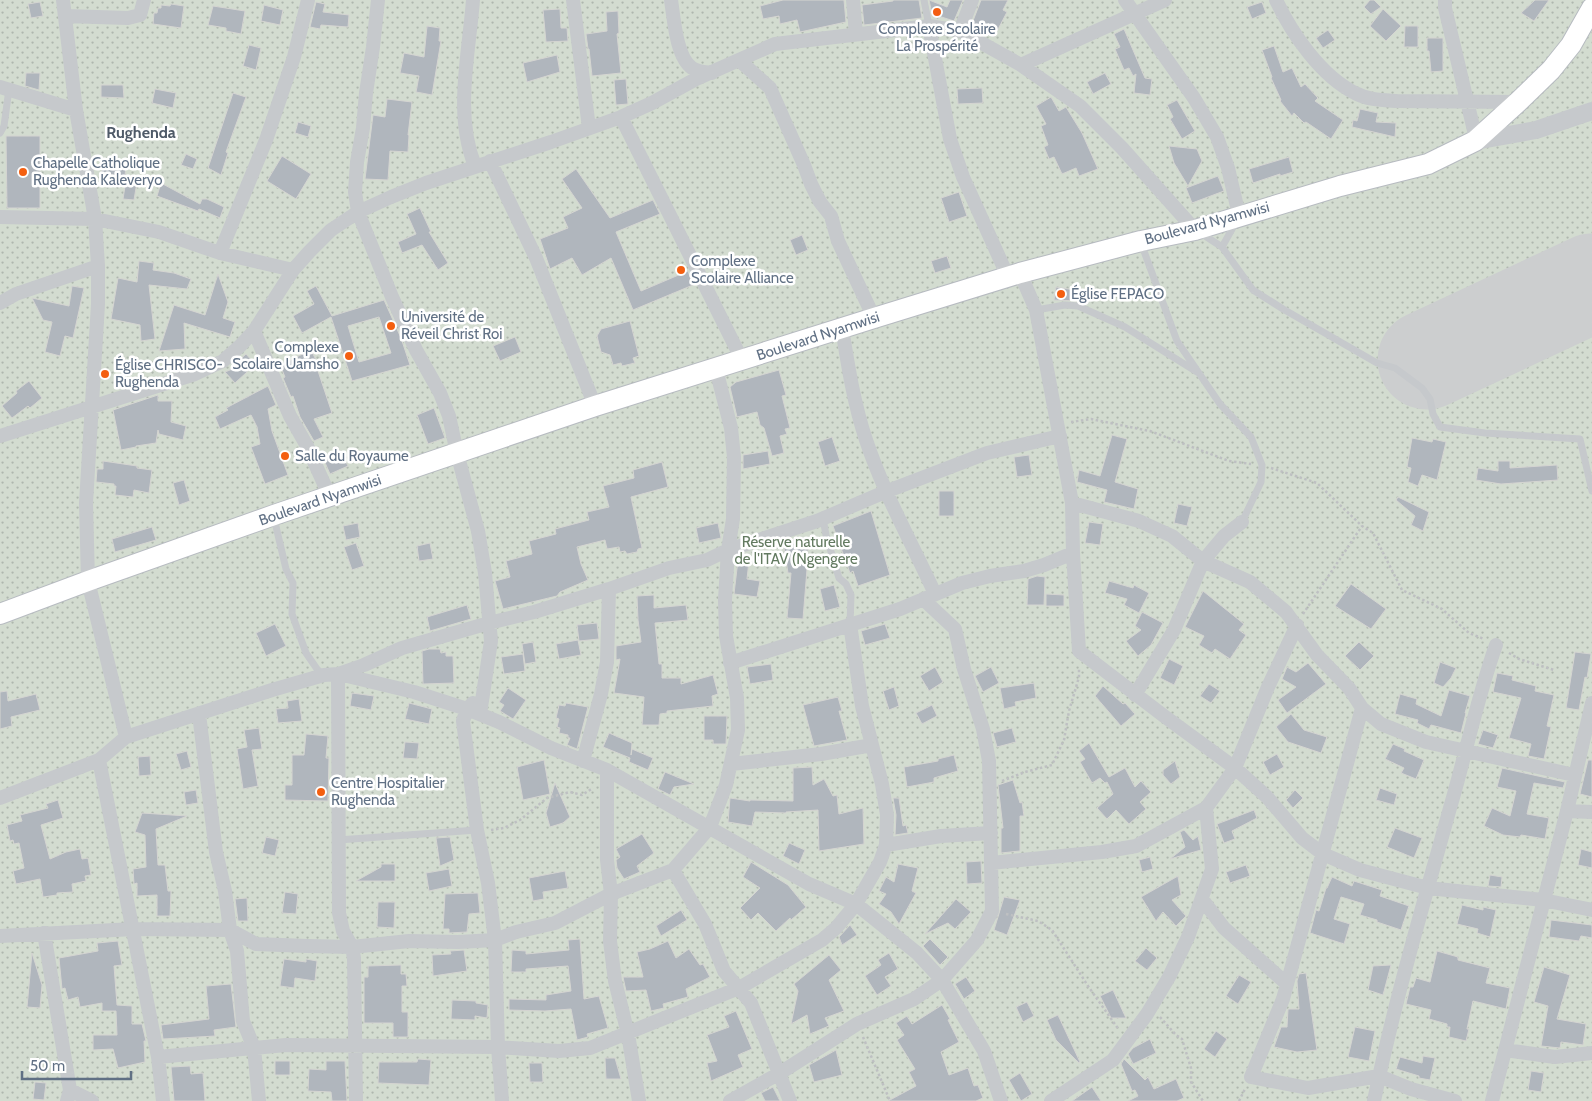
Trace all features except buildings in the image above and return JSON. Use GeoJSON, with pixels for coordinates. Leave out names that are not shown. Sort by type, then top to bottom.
{"type":"FeatureCollection","features":[{"type":"Feature","properties":{"kind":"main road","name":"Boulevard Nyamwisi"},"geometry":{"type":"LineString","coordinates":[[0,614],[274,515],[595,406],[842,328],[1014,275],[1141,241],[1195,230],[1239,215],[1340,186],[1428,164],[1475,140],[1518,102],[1551,70],[1571,45],[1592,8]]}},
{"type":"Feature","properties":{"kind":"street"},"geometry":{"type":"LineString","coordinates":[[63,0],[76,110],[95,218],[98,266],[98,304],[86,503],[88,581],[126,737]]}},
{"type":"Feature","properties":{"kind":"street"},"geometry":{"type":"LineString","coordinates":[[65,16],[128,18],[140,15],[144,0]]}},
{"type":"Feature","properties":{"kind":"street"},"geometry":{"type":"LineString","coordinates":[[220,253],[266,140],[294,57],[308,0]]}},
{"type":"Feature","properties":{"kind":"street"},"geometry":{"type":"LineString","coordinates":[[378,0],[374,47],[366,93],[355,192],[358,212],[392,297],[416,350],[440,393],[449,416],[478,531],[485,573],[491,640],[480,714]]}},
{"type":"Feature","properties":{"kind":"street"},"geometry":{"type":"LineString","coordinates":[[473,0],[465,93],[465,134],[475,166]]}},
{"type":"Feature","properties":{"kind":"street"},"geometry":{"type":"LineString","coordinates":[[572,0],[589,128]]}},
{"type":"Feature","properties":{"kind":"street"},"geometry":{"type":"LineString","coordinates":[[671,0],[676,37],[686,62],[693,69],[712,72]]}},
{"type":"Feature","properties":{"kind":"street"},"geometry":{"type":"LineString","coordinates":[[853,0],[856,34]]}},
{"type":"Feature","properties":{"kind":"street"},"geometry":{"type":"LineString","coordinates":[[960,31],[972,0]]}},
{"type":"Feature","properties":{"kind":"street"},"geometry":{"type":"LineString","coordinates":[[1125,0],[1194,98],[1217,137],[1228,168],[1239,215]]}},
{"type":"Feature","properties":{"kind":"street"},"geometry":{"type":"LineString","coordinates":[[1021,65],[1165,0]]}},
{"type":"Feature","properties":{"kind":"street"},"geometry":{"type":"LineString","coordinates":[[1276,0],[1282,13],[1304,46],[1330,77],[1356,94],[1377,100],[1518,102]]}},
{"type":"Feature","properties":{"kind":"street"},"geometry":{"type":"LineString","coordinates":[[1445,0],[1445,8],[1475,140],[1536,130],[1592,111]]}},
{"type":"Feature","properties":{"kind":"street"},"geometry":{"type":"LineString","coordinates":[[929,26],[950,139],[963,177],[1014,275],[1036,310],[1072,503],[1079,651],[1234,768],[1267,797],[1302,838],[1323,854],[1360,870],[1428,888],[1543,900],[1592,910]]}},
{"type":"Feature","properties":{"kind":"street"},"geometry":{"type":"LineString","coordinates":[[0,436],[195,374],[223,361],[254,330],[293,270],[309,252],[331,230],[358,212],[391,196],[621,117],[712,72],[775,44],[929,26],[960,31],[1021,65],[1080,106],[1122,148],[1195,230]]}},
{"type":"Feature","properties":{"kind":"street"},"geometry":{"type":"LineString","coordinates":[[739,60],[770,88],[811,184],[830,216],[838,240],[874,318]]}},
{"type":"Feature","properties":{"kind":"street"},"geometry":{"type":"LineString","coordinates":[[674,91],[682,77],[686,62]]}},
{"type":"Feature","properties":{"kind":"street"},"geometry":{"type":"LineString","coordinates":[[4,87],[23,95],[76,110]]}},
{"type":"Feature","properties":{"kind":"street"},"geometry":{"type":"LineString","coordinates":[[621,117],[742,360]]}},
{"type":"Feature","properties":{"kind":"street"},"geometry":{"type":"LineString","coordinates":[[490,161],[536,258],[595,406]]}},
{"type":"Feature","properties":{"kind":"street"},"geometry":{"type":"LineString","coordinates":[[0,217],[95,218],[159,232],[220,253],[293,270]]}},
{"type":"Feature","properties":{"kind":"street"},"geometry":{"type":"LineString","coordinates":[[0,303],[16,294],[98,266]]}},
{"type":"Feature","properties":{"kind":"street"},"geometry":{"type":"LineString","coordinates":[[730,1101],[780,1073],[857,1024],[914,999],[942,980],[977,940],[992,911],[989,761],[984,730],[964,669],[955,629],[929,597],[885,492],[866,439],[851,384],[842,328]]}},
{"type":"Feature","properties":{"kind":"street"},"geometry":{"type":"LineString","coordinates":[[254,330],[290,416],[307,446],[330,497]]}},
{"type":"Feature","properties":{"kind":"street"},"geometry":{"type":"LineString","coordinates":[[0,936],[134,929],[230,930],[256,944],[352,947],[409,942],[495,940],[516,932],[555,923],[611,894],[673,870],[710,827],[721,801],[738,730],[737,698],[726,636],[725,600],[728,550],[734,519],[734,457],[731,428],[716,369]]}},
{"type":"Feature","properties":{"kind":"street"},"geometry":{"type":"LineString","coordinates":[[0,798],[99,760],[126,737],[272,690],[324,675],[338,674],[402,648],[534,612],[670,568],[707,560],[728,550],[823,519],[885,492],[987,453],[1059,430]]}},
{"type":"Feature","properties":{"kind":"street"},"geometry":{"type":"LineString","coordinates":[[1072,503],[1139,521],[1172,536],[1203,561],[1250,582],[1286,612],[1317,654],[1349,688],[1362,708],[1381,724],[1426,742],[1574,775]]}},
{"type":"Feature","properties":{"kind":"street"},"geometry":{"type":"LineString","coordinates":[[1135,695],[1174,630],[1203,561],[1224,536],[1242,522]]}},
{"type":"Feature","properties":{"kind":"street"},"geometry":{"type":"LineString","coordinates":[[730,663],[900,609],[962,583],[990,576],[1024,571],[1073,553]]}},
{"type":"Feature","properties":{"kind":"street"},"geometry":{"type":"LineString","coordinates":[[583,761],[608,662],[609,589]]}},
{"type":"Feature","properties":{"kind":"street"},"geometry":{"type":"LineString","coordinates":[[158,1057],[286,1045],[498,1047],[559,1051],[590,1048],[739,988],[822,940],[836,928],[856,904],[880,862],[886,844],[887,815],[882,784],[862,706],[850,624]]}},
{"type":"Feature","properties":{"kind":"street"},"geometry":{"type":"LineString","coordinates":[[991,863],[1102,852],[1136,846],[1206,808],[1234,768],[1296,624]]}},
{"type":"Feature","properties":{"kind":"street"},"geometry":{"type":"LineString","coordinates":[[1374,1101],[1391,1019],[1466,752],[1487,670],[1496,645]]}},
{"type":"Feature","properties":{"kind":"street"},"geometry":{"type":"LineString","coordinates":[[338,674],[406,690],[467,709],[528,735],[551,748],[583,761],[710,827],[810,884],[856,904],[916,953],[942,980],[984,1051],[1000,1101]]}},
{"type":"Feature","properties":{"kind":"street"},"geometry":{"type":"LineString","coordinates":[[338,674],[339,913],[343,931],[352,947],[354,958],[356,1101]]}},
{"type":"Feature","properties":{"kind":"street"},"geometry":{"type":"LineString","coordinates":[[484,692],[467,709],[463,721],[477,831],[488,883],[495,940],[498,1047],[502,1101]]}},
{"type":"Feature","properties":{"kind":"street"},"geometry":{"type":"LineString","coordinates":[[1492,1101],[1567,811],[1574,775],[1592,706]]}},
{"type":"Feature","properties":{"kind":"street"},"geometry":{"type":"LineString","coordinates":[[1362,708],[1288,984],[1251,1077],[1308,1088],[1379,1076],[1410,1089],[1455,1101]]}},
{"type":"Feature","properties":{"kind":"street"},"geometry":{"type":"LineString","coordinates":[[198,714],[216,852],[225,891],[230,930],[237,951],[242,1021],[254,1048],[259,1101]]}},
{"type":"Feature","properties":{"kind":"street"},"geometry":{"type":"LineString","coordinates":[[731,764],[821,754],[872,745]]}},
{"type":"Feature","properties":{"kind":"street"},"geometry":{"type":"LineString","coordinates":[[99,760],[134,929],[158,1057],[163,1101]]}},
{"type":"Feature","properties":{"kind":"street"},"geometry":{"type":"LineString","coordinates":[[607,775],[607,860],[611,894],[610,949],[615,982],[628,1034],[639,1101]]}},
{"type":"Feature","properties":{"kind":"street"},"geometry":{"type":"LineString","coordinates":[[1051,1101],[1113,1060],[1152,1005],[1169,977],[1188,937],[1212,869],[1206,808]]}},
{"type":"Feature","properties":{"kind":"street"},"geometry":{"type":"LineString","coordinates":[[1567,811],[1592,812]]}},
{"type":"Feature","properties":{"kind":"street"},"geometry":{"type":"LineString","coordinates":[[886,844],[941,836],[990,834]]}},
{"type":"Feature","properties":{"kind":"street"},"geometry":{"type":"LineString","coordinates":[[673,870],[705,924],[724,971],[751,1003],[790,1101]]}},
{"type":"Feature","properties":{"kind":"street"},"geometry":{"type":"LineString","coordinates":[[1202,899],[1224,928],[1288,984]]}},
{"type":"Feature","properties":{"kind":"street"},"geometry":{"type":"LineString","coordinates":[[44,933],[68,1095],[92,1101]]}},
{"type":"Feature","properties":{"kind":"street"},"geometry":{"type":"LineString","coordinates":[[1505,1050],[1555,1057],[1592,1053]]}},
{"type":"Feature","properties":{"kind":"lane"},"geometry":{"type":"LineString","coordinates":[[924,0],[929,26]]}},
{"type":"Feature","properties":{"kind":"lane"},"geometry":{"type":"LineString","coordinates":[[0,133],[4,126],[4,87]]}},
{"type":"Feature","properties":{"kind":"lane"},"geometry":{"type":"LineString","coordinates":[[1222,247],[1239,215]]}},
{"type":"Feature","properties":{"kind":"lane"},"geometry":{"type":"LineString","coordinates":[[1195,230],[1222,247],[1253,290],[1376,362],[1395,368],[1422,388],[1430,399],[1433,414],[1440,428],[1580,439],[1592,491]]}},
{"type":"Feature","properties":{"kind":"lane"},"geometry":{"type":"LineString","coordinates":[[1141,241],[1177,341],[1220,404],[1251,437],[1262,465],[1261,482],[1242,522]]}},
{"type":"Feature","properties":{"kind":"lane"},"geometry":{"type":"LineString","coordinates":[[1036,310],[1065,305],[1078,306],[1125,327],[1201,375]]}},
{"type":"Feature","properties":{"kind":"lane"},"geometry":{"type":"LineString","coordinates":[[274,515],[286,569],[293,583],[292,614],[306,653],[316,669],[324,675]]}},
{"type":"Feature","properties":{"kind":"lane"},"geometry":{"type":"LineString","coordinates":[[823,519],[839,578],[846,584],[851,596],[850,624]]}},
{"type":"Feature","properties":{"kind":"lane"},"geometry":{"type":"LineString","coordinates":[[338,840],[414,833],[477,831]]}},
{"type":"Feature","properties":{"kind":"path"},"geometry":{"type":"LineString","coordinates":[[1059,430],[1092,419],[1150,431],[1229,460],[1262,465],[1317,482],[1362,526],[1373,533],[1402,590],[1442,609],[1469,632],[1519,659],[1554,670]]}},
{"type":"Feature","properties":{"kind":"path"},"geometry":{"type":"LineString","coordinates":[[1296,624],[1362,526]]}},
{"type":"Feature","properties":{"kind":"path"},"geometry":{"type":"LineString","coordinates":[[989,786],[1025,772],[1052,765],[1064,740],[1069,711],[1079,677],[1079,651]]}},
{"type":"Feature","properties":{"kind":"path"},"geometry":{"type":"LineString","coordinates":[[477,831],[504,828],[520,820],[547,798],[570,792],[582,795],[607,775]]}},
{"type":"Feature","properties":{"kind":"path"},"geometry":{"type":"LineString","coordinates":[[992,911],[1038,921],[1052,930],[1088,986],[1127,1041]]}},
{"type":"Feature","properties":{"kind":"path"},"geometry":{"type":"LineString","coordinates":[[1152,1005],[1182,1039],[1191,1068],[1191,1082],[1203,1101]]}},
{"type":"Feature","properties":{"kind":"path"},"geometry":{"type":"LineString","coordinates":[[857,1024],[890,1101]]}},
{"type":"Feature","properties":{"kind":"green space","name":"Réserve naturelle de l'ITAV (Ngengere"},"geometry":{"type":"Polygon","coordinates":[[[0,0],[1592,0],[1592,1101],[0,1101],[0,0]]]}},
{"type":"Feature","properties":{"kind":"runway"},"geometry":{"type":"LineString","coordinates":[[1427,360],[1592,283]]}},
{"type":"Feature","properties":{"kind":"place","name":"Complexe Scolaire La Prospérité"},"geometry":{"type":"Point","coordinates":[937,12]}},
{"type":"Feature","properties":{"kind":"place","name":"Chapelle Catholique Rughenda Kaleveryo"},"geometry":{"type":"Point","coordinates":[23,172]}},
{"type":"Feature","properties":{"kind":"place","name":"Complexe Scolaire Alliance"},"geometry":{"type":"Point","coordinates":[681,270]}},
{"type":"Feature","properties":{"kind":"place","name":"Église FEPACO"},"geometry":{"type":"Point","coordinates":[1061,294]}},
{"type":"Feature","properties":{"kind":"place","name":"Université de Réveil Christ Roi"},"geometry":{"type":"Point","coordinates":[391,326]}},
{"type":"Feature","properties":{"kind":"place","name":"Complexe Scolaire Uamsho"},"geometry":{"type":"Point","coordinates":[349,356]}},
{"type":"Feature","properties":{"kind":"place","name":"Église CHRISCO- Rughenda"},"geometry":{"type":"Point","coordinates":[105,374]}},
{"type":"Feature","properties":{"kind":"place","name":"Salle du Royaume"},"geometry":{"type":"Point","coordinates":[285,456]}},
{"type":"Feature","properties":{"kind":"place","name":"Centre Hospitalier Rughenda"},"geometry":{"type":"Point","coordinates":[321,792]}},
{"type":"Feature","properties":{"kind":"district","name":"Rughenda"},"geometry":{"type":"Point","coordinates":[141,132]}}]}
